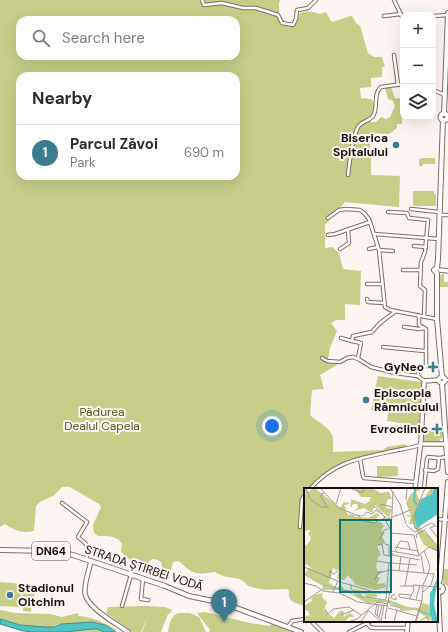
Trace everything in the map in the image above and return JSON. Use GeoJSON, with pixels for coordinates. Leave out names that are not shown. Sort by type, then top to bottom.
{"type":"FeatureCollection","features":[{"type":"Feature","properties":{"kind":"main road"},"geometry":{"type":"LineString","coordinates":[[448,14],[445,95],[446,117],[438,239],[437,319],[443,380],[448,472]]}},
{"type":"Feature","properties":{"kind":"main road"},"geometry":{"type":"LineString","coordinates":[[440,632],[440,579],[447,518],[448,482]]}},
{"type":"Feature","properties":{"kind":"main road","name":"STRADA ȘTIRBEI VODĂ"},"geometry":{"type":"LineString","coordinates":[[0,550],[54,551],[86,560],[189,596],[217,601],[301,632]]}},
{"type":"Feature","properties":{"kind":"main road"},"geometry":{"type":"LineString","coordinates":[[441,589],[448,588]]}},
{"type":"Feature","properties":{"kind":"street"},"geometry":{"type":"LineString","coordinates":[[202,0],[204,5],[222,4],[243,8],[256,8],[278,15],[280,21],[284,23],[293,24],[297,10],[308,8],[316,0]]}},
{"type":"Feature","properties":{"kind":"street"},"geometry":{"type":"LineString","coordinates":[[394,0],[400,12]]}},
{"type":"Feature","properties":{"kind":"street"},"geometry":{"type":"LineString","coordinates":[[384,16],[400,14]]}},
{"type":"Feature","properties":{"kind":"street"},"geometry":{"type":"LineString","coordinates":[[436,16],[448,14]]}},
{"type":"Feature","properties":{"kind":"street"},"geometry":{"type":"LineString","coordinates":[[348,175],[349,163],[358,126],[373,117],[379,89],[398,85],[394,55]]}},
{"type":"Feature","properties":{"kind":"street"},"geometry":{"type":"LineString","coordinates":[[436,91],[445,95]]}},
{"type":"Feature","properties":{"kind":"street"},"geometry":{"type":"LineString","coordinates":[[328,218],[339,210],[352,209],[363,212],[370,222],[379,249],[384,302],[387,308],[437,319]]}},
{"type":"Feature","properties":{"kind":"street"},"geometry":{"type":"LineString","coordinates":[[411,209],[448,215]]}},
{"type":"Feature","properties":{"kind":"street"},"geometry":{"type":"LineString","coordinates":[[388,212],[407,213],[409,218],[428,219],[426,247],[425,254],[422,259],[420,286],[425,290],[424,317]]}},
{"type":"Feature","properties":{"kind":"street"},"geometry":{"type":"LineString","coordinates":[[328,235],[370,222]]}},
{"type":"Feature","properties":{"kind":"street"},"geometry":{"type":"LineString","coordinates":[[340,249],[348,243],[348,230]]}},
{"type":"Feature","properties":{"kind":"street"},"geometry":{"type":"LineString","coordinates":[[374,234],[438,239]]}},
{"type":"Feature","properties":{"kind":"street"},"geometry":{"type":"LineString","coordinates":[[414,246],[426,247]]}},
{"type":"Feature","properties":{"kind":"street"},"geometry":{"type":"LineString","coordinates":[[369,249],[393,251]]}},
{"type":"Feature","properties":{"kind":"street"},"geometry":{"type":"LineString","coordinates":[[403,270],[421,270]]}},
{"type":"Feature","properties":{"kind":"street"},"geometry":{"type":"LineString","coordinates":[[438,270],[448,271]]}},
{"type":"Feature","properties":{"kind":"street"},"geometry":{"type":"LineString","coordinates":[[367,284],[382,284]]}},
{"type":"Feature","properties":{"kind":"street"},"geometry":{"type":"LineString","coordinates":[[367,298],[369,302],[384,302]]}},
{"type":"Feature","properties":{"kind":"street"},"geometry":{"type":"LineString","coordinates":[[352,341],[354,336],[372,332],[381,322],[396,311]]}},
{"type":"Feature","properties":{"kind":"street"},"geometry":{"type":"LineString","coordinates":[[418,376],[418,369],[426,366],[426,329],[419,325],[419,316]]}},
{"type":"Feature","properties":{"kind":"street"},"geometry":{"type":"LineString","coordinates":[[404,327],[419,329],[424,327]]}},
{"type":"Feature","properties":{"kind":"street"},"geometry":{"type":"LineString","coordinates":[[341,338],[361,343],[358,358]]}},
{"type":"Feature","properties":{"kind":"street"},"geometry":{"type":"LineString","coordinates":[[383,348],[425,351]]}},
{"type":"Feature","properties":{"kind":"street"},"geometry":{"type":"LineString","coordinates":[[322,358],[327,361],[340,362],[349,357],[358,358],[373,367],[395,373],[418,376],[424,381],[443,380]]}},
{"type":"Feature","properties":{"kind":"street"},"geometry":{"type":"LineString","coordinates":[[434,380],[441,371]]}},
{"type":"Feature","properties":{"kind":"street"},"geometry":{"type":"LineString","coordinates":[[415,488],[421,444],[424,381]]}},
{"type":"Feature","properties":{"kind":"street"},"geometry":{"type":"LineString","coordinates":[[311,488],[333,469],[360,458],[421,444],[447,444]]}},
{"type":"Feature","properties":{"kind":"street"},"geometry":{"type":"LineString","coordinates":[[425,470],[438,469],[438,458],[447,457]]}},
{"type":"Feature","properties":{"kind":"street"},"geometry":{"type":"LineString","coordinates":[[360,458],[362,476],[364,478],[415,482]]}},
{"type":"Feature","properties":{"kind":"street"},"geometry":{"type":"LineString","coordinates":[[424,488],[427,458],[438,458]]}},
{"type":"Feature","properties":{"kind":"street"},"geometry":{"type":"LineString","coordinates":[[300,526],[302,499],[304,496]]}},
{"type":"Feature","properties":{"kind":"street"},"geometry":{"type":"LineString","coordinates":[[62,503],[87,522],[78,537],[89,549],[86,560]]}},
{"type":"Feature","properties":{"kind":"street"},"geometry":{"type":"LineString","coordinates":[[91,562],[85,589],[87,601],[128,632]]}},
{"type":"Feature","properties":{"kind":"street"},"geometry":{"type":"LineString","coordinates":[[122,606],[131,575]]}},
{"type":"Feature","properties":{"kind":"street"},"geometry":{"type":"LineString","coordinates":[[143,579],[141,599],[148,600]]}},
{"type":"Feature","properties":{"kind":"street"},"geometry":{"type":"LineString","coordinates":[[288,627],[292,621],[304,619]]}},
{"type":"Feature","properties":{"kind":"street"},"geometry":{"type":"LineString","coordinates":[[312,622],[322,632]]}},
{"type":"Feature","properties":{"kind":"street"},"geometry":{"type":"LineString","coordinates":[[350,632],[367,623],[370,627],[374,628],[407,630]]}},
{"type":"Feature","properties":{"kind":"green space","name":"Pădurea Dealul Capela"},"geometry":{"type":"Polygon","coordinates":[[[0,0],[281,0],[279,2],[279,19],[280,23],[284,25],[293,25],[298,20],[299,14],[310,11],[320,14],[326,12],[333,22],[352,16],[356,23],[360,26],[368,53],[374,57],[382,57],[385,67],[382,67],[382,77],[371,78],[371,87],[360,88],[361,98],[371,99],[375,107],[369,122],[376,122],[381,117],[386,119],[390,117],[395,106],[393,101],[388,99],[385,88],[391,87],[395,98],[400,99],[400,120],[402,120],[402,124],[397,124],[397,128],[389,134],[372,133],[369,150],[371,152],[371,175],[400,176],[399,207],[345,202],[325,225],[325,248],[332,247],[339,253],[343,269],[361,271],[360,305],[345,304],[345,320],[336,320],[331,323],[337,331],[330,348],[328,360],[340,360],[340,363],[320,375],[324,389],[312,390],[310,415],[325,427],[332,435],[333,452],[383,450],[387,447],[405,444],[407,446],[360,457],[342,463],[325,473],[309,488],[304,488],[304,606],[291,600],[287,589],[258,589],[249,586],[241,580],[215,572],[201,574],[195,573],[178,561],[173,562],[170,574],[168,575],[164,574],[161,562],[154,559],[152,559],[141,569],[121,552],[122,544],[120,541],[112,537],[98,536],[94,533],[93,525],[101,507],[99,504],[70,487],[62,487],[53,496],[40,502],[36,506],[34,531],[18,531],[5,524],[0,527],[0,0]]]}},
{"type":"Feature","properties":{"kind":"green space"},"geometry":{"type":"Polygon","coordinates":[[[435,158],[435,164],[423,164],[423,166],[419,166],[419,159],[435,158]]]}},
{"type":"Feature","properties":{"kind":"green space"},"geometry":{"type":"Polygon","coordinates":[[[413,191],[434,191],[434,194],[436,194],[436,206],[413,206],[413,191]]]}},
{"type":"Feature","properties":{"kind":"green space"},"geometry":{"type":"Polygon","coordinates":[[[444,274],[444,282],[448,282],[448,287],[440,287],[440,276],[444,274]]]}},
{"type":"Feature","properties":{"kind":"green space"},"geometry":{"type":"Polygon","coordinates":[[[378,376],[421,382],[419,426],[387,421],[388,413],[371,410],[378,376]]]}},
{"type":"Feature","properties":{"kind":"green space"},"geometry":{"type":"Polygon","coordinates":[[[423,430],[443,431],[443,436],[438,443],[423,443],[423,430]]]}},
{"type":"Feature","properties":{"kind":"green space"},"geometry":{"type":"Polygon","coordinates":[[[377,466],[396,466],[398,468],[398,476],[377,477],[377,466]]]}},
{"type":"Feature","properties":{"kind":"green space"},"geometry":{"type":"Polygon","coordinates":[[[443,569],[448,569],[448,586],[443,584],[443,569]]]}},
{"type":"Feature","properties":{"kind":"green space","name":"Stadionul Oltchim"},"geometry":{"type":"Polygon","coordinates":[[[0,582],[22,584],[20,607],[0,606],[0,582]]]}},
{"type":"Feature","properties":{"kind":"green space"},"geometry":{"type":"Polygon","coordinates":[[[23,590],[35,591],[34,598],[22,597],[23,590]]]}},
{"type":"Feature","properties":{"kind":"green space"},"geometry":{"type":"Polygon","coordinates":[[[24,598],[32,599],[31,612],[23,611],[24,598]]]}},
{"type":"Feature","properties":{"kind":"green space"},"geometry":{"type":"Polygon","coordinates":[[[108,607],[165,607],[172,610],[168,614],[161,632],[142,632],[148,616],[141,632],[132,632],[106,613],[108,607]]]}},
{"type":"Feature","properties":{"kind":"green space"},"geometry":{"type":"Polygon","coordinates":[[[0,610],[15,613],[50,614],[62,617],[78,613],[78,616],[88,617],[99,621],[119,632],[99,623],[92,622],[58,624],[52,627],[20,625],[0,619],[0,610]]]}},
{"type":"Feature","properties":{"kind":"green space"},"geometry":{"type":"Polygon","coordinates":[[[205,612],[250,623],[270,626],[273,623],[297,632],[209,632],[210,630],[197,613],[205,612]]]}},
{"type":"Feature","properties":{"kind":"green space"},"geometry":{"type":"Polygon","coordinates":[[[178,613],[190,613],[199,617],[206,632],[168,632],[172,618],[178,613]]]}},
{"type":"Feature","properties":{"kind":"green space"},"geometry":{"type":"Polygon","coordinates":[[[97,629],[104,632],[64,632],[97,629]]]}},
{"type":"Feature","properties":{"kind":"water"},"geometry":{"type":"Polygon","coordinates":[[[0,619],[20,625],[45,627],[54,627],[61,624],[92,622],[105,625],[116,632],[104,632],[97,629],[64,632],[23,631],[0,624],[0,619]]]}},
{"type":"Feature","properties":{"kind":"place","name":"Biserica Spitalului"},"geometry":{"type":"Point","coordinates":[396,145]}},
{"type":"Feature","properties":{"kind":"place","name":"GyNeo"},"geometry":{"type":"Point","coordinates":[433,367]}},
{"type":"Feature","properties":{"kind":"place","name":"Episcopia Râmnicului"},"geometry":{"type":"Point","coordinates":[366,400]}},
{"type":"Feature","properties":{"kind":"place","name":"Evroclinic"},"geometry":{"type":"Point","coordinates":[437,429]}},
{"type":"Feature","properties":{"kind":"place","name":"Stadionul Oltchim"},"geometry":{"type":"Point","coordinates":[10,595]}},
{"type":"Feature","properties":{"kind":"place","name":"Parcul Zăvoi"},"geometry":{"type":"Point","coordinates":[224,622]}}]}
